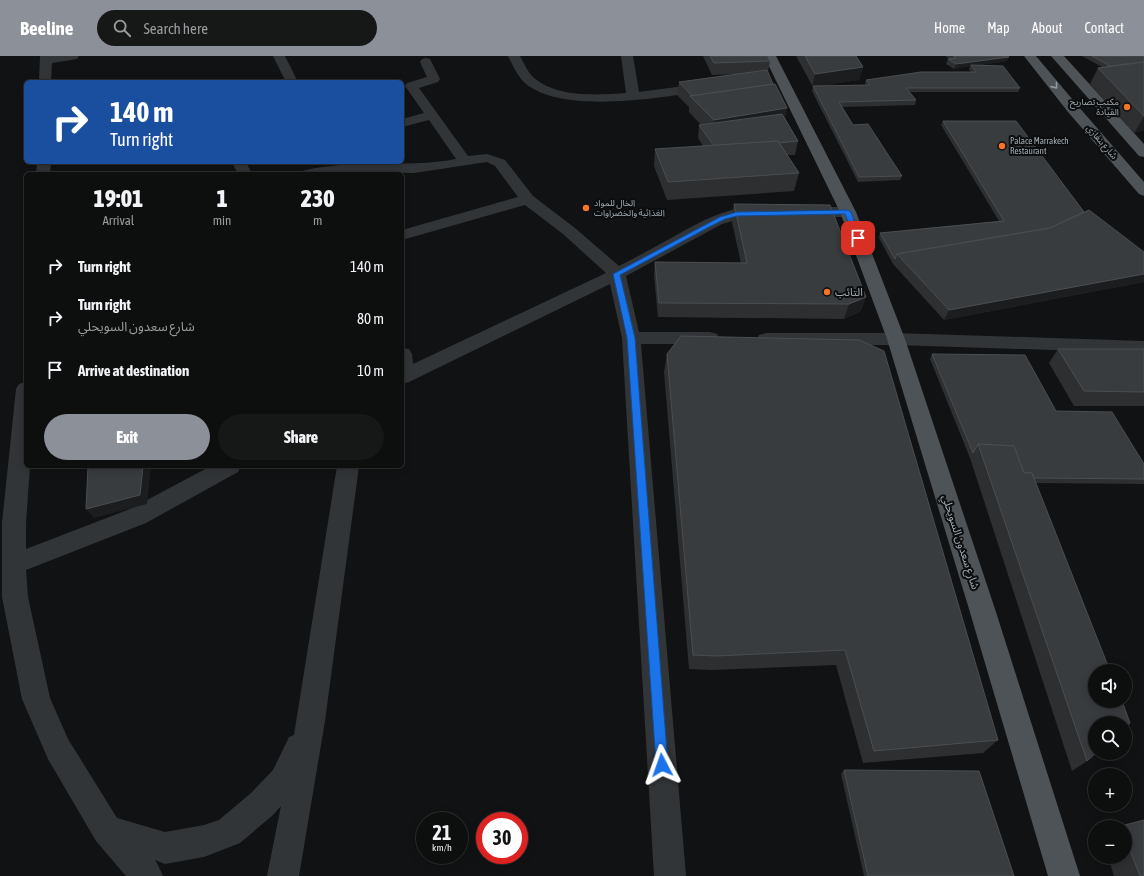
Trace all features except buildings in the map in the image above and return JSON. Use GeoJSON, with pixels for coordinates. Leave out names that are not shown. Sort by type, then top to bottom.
{"type":"FeatureCollection","features":[{"type":"Feature","properties":{"kind":"main road","name":"شارع سعدون السويحلي"},"geometry":{"type":"LineString","coordinates":[[770,56],[848,212],[896,339],[982,609],[1064,876]]}},
{"type":"Feature","properties":{"kind":"main road","name":"شارع بنغازي"},"geometry":{"type":"LineString","coordinates":[[1030,56],[1073,109],[1144,190]]}},
{"type":"Feature","properties":{"kind":"main road"},"geometry":{"type":"LineString","coordinates":[[1057,56],[1144,153]]}},
{"type":"Feature","properties":{"kind":"street"},"geometry":{"type":"LineString","coordinates":[[45,80],[46,58],[73,56]]}},
{"type":"Feature","properties":{"kind":"street"},"geometry":{"type":"LineString","coordinates":[[280,56],[291,80]]}},
{"type":"Feature","properties":{"kind":"street"},"geometry":{"type":"LineString","coordinates":[[514,56],[524,75],[533,83],[561,94],[600,98],[716,86]]}},
{"type":"Feature","properties":{"kind":"street"},"geometry":{"type":"LineString","coordinates":[[626,56],[633,95]]}},
{"type":"Feature","properties":{"kind":"street"},"geometry":{"type":"LineString","coordinates":[[426,62],[434,79],[411,86],[465,161]]}},
{"type":"Feature","properties":{"kind":"street"},"geometry":{"type":"LineString","coordinates":[[767,80],[782,78]]}},
{"type":"Feature","properties":{"kind":"street"},"geometry":{"type":"LineString","coordinates":[[404,122],[432,115]]}},
{"type":"Feature","properties":{"kind":"street"},"geometry":{"type":"LineString","coordinates":[[315,172],[332,168],[414,169],[494,158],[500,163],[528,199],[569,231],[617,274],[631,338],[670,876]]}},
{"type":"Feature","properties":{"kind":"street"},"geometry":{"type":"LineString","coordinates":[[404,234],[528,199]]}},
{"type":"Feature","properties":{"kind":"street"},"geometry":{"type":"LineString","coordinates":[[404,376],[617,274],[723,218],[737,214],[780,212],[848,212]]}},
{"type":"Feature","properties":{"kind":"street"},"geometry":{"type":"LineString","coordinates":[[631,338],[724,338]]}},
{"type":"Feature","properties":{"kind":"street"},"geometry":{"type":"LineString","coordinates":[[748,338],[896,339],[1144,347]]}},
{"type":"Feature","properties":{"kind":"street"},"geometry":{"type":"LineString","coordinates":[[24,411],[14,523],[14,564],[8,600],[36,699],[58,749],[107,830],[147,876]]}},
{"type":"Feature","properties":{"kind":"street"},"geometry":{"type":"LineString","coordinates":[[14,564],[138,516],[226,468]]}},
{"type":"Feature","properties":{"kind":"street"},"geometry":{"type":"LineString","coordinates":[[283,876],[311,721],[348,468]]}},
{"type":"Feature","properties":{"kind":"street"},"geometry":{"type":"LineString","coordinates":[[107,830],[165,848],[204,841],[229,832],[262,804],[283,780],[311,721]]}},
{"type":"Feature","properties":{"kind":"place","name":"مكتب تصاريح القيادة"},"geometry":{"type":"Point","coordinates":[1127,107]}},
{"type":"Feature","properties":{"kind":"place","name":"Palace Marrakech Restaurant"},"geometry":{"type":"Point","coordinates":[1002,146]}},
{"type":"Feature","properties":{"kind":"place","name":"الخال للمواد الغذائية والخضراوات"},"geometry":{"type":"Point","coordinates":[586,208]}},
{"type":"Feature","properties":{"kind":"place","name":"التائب"},"geometry":{"type":"Point","coordinates":[827,292]}},
{"type":"Feature","properties":{"kind":"route"},"geometry":{"type":"LineString","coordinates":[[662,765],[631,338],[617,274],[707,225],[737,214],[848,212],[858,238]]}}]}
